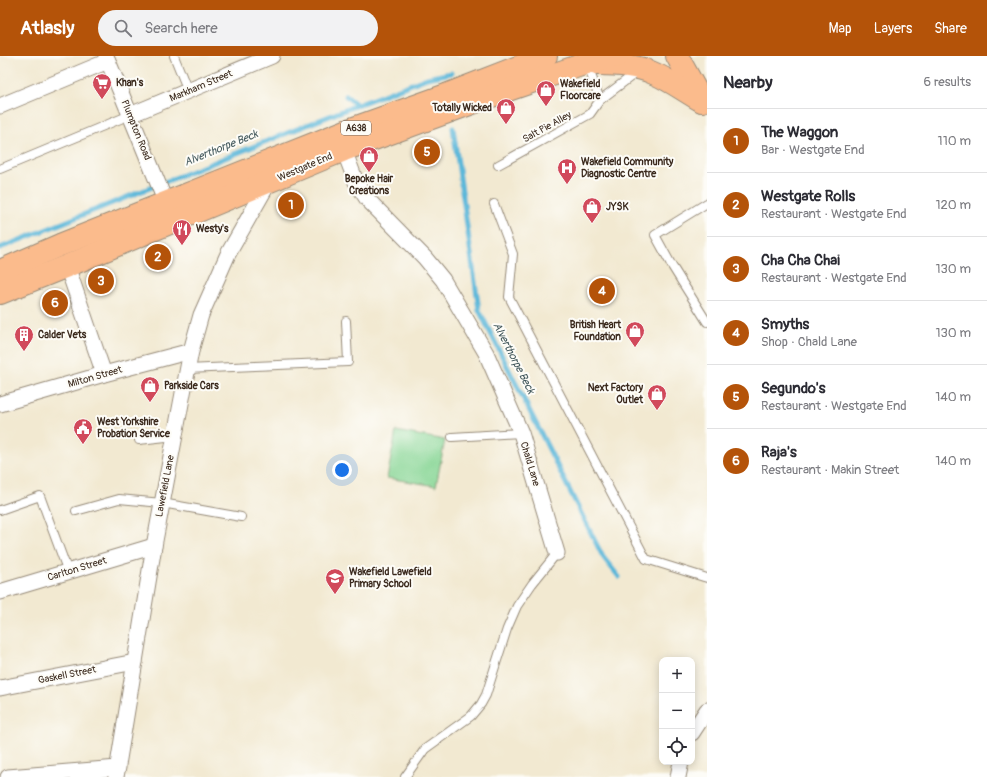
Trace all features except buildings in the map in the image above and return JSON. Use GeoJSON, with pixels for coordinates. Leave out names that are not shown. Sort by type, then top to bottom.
{"type":"FeatureCollection","features":[{"type":"Feature","properties":{"kind":"highway","name":"Westgate End"},"geometry":{"type":"LineString","coordinates":[[0,293],[208,207],[351,129],[446,95],[544,56]]}},
{"type":"Feature","properties":{"kind":"highway","name":"Westgate End"},"geometry":{"type":"LineString","coordinates":[[0,271],[165,200],[266,174],[344,150],[587,63],[617,56]]}},
{"type":"Feature","properties":{"kind":"highway","name":"A638"},"geometry":{"type":"LineString","coordinates":[[677,56],[704,103]]}},
{"type":"Feature","properties":{"kind":"highway","name":"A638"},"geometry":{"type":"LineString","coordinates":[[587,63],[615,64],[653,73],[704,103]]}},
{"type":"Feature","properties":{"kind":"highway","name":"A638"},"geometry":{"type":"LineString","coordinates":[[165,200],[182,206],[208,207]]}},
{"type":"Feature","properties":{"kind":"street","name":"Markham Street"},"geometry":{"type":"LineString","coordinates":[[130,115],[188,91],[244,61],[272,56]]}},
{"type":"Feature","properties":{"kind":"street"},"geometry":{"type":"LineString","coordinates":[[0,106],[107,58]]}},
{"type":"Feature","properties":{"kind":"street","name":"Plumpton Road"},"geometry":{"type":"LineString","coordinates":[[107,58],[151,169],[165,200]]}},
{"type":"Feature","properties":{"kind":"street","name":"Chald Lane"},"geometry":{"type":"LineString","coordinates":[[344,150],[356,182],[367,199],[444,280],[486,353],[521,433],[557,553]]}},
{"type":"Feature","properties":{"kind":"street","name":"Lawefield Lane"},"geometry":{"type":"LineString","coordinates":[[120,774],[135,662],[154,546],[191,351],[201,315],[266,174]]}},
{"type":"Feature","properties":{"kind":"street"},"geometry":{"type":"LineString","coordinates":[[67,266],[104,374]]}},
{"type":"Feature","properties":{"kind":"street","name":"Milton Street"},"geometry":{"type":"LineString","coordinates":[[0,404],[191,351]]}},
{"type":"Feature","properties":{"kind":"street","name":"Carlton Street"},"geometry":{"type":"LineString","coordinates":[[0,592],[154,546]]}},
{"type":"Feature","properties":{"kind":"street","name":"Gaskell Street"},"geometry":{"type":"LineString","coordinates":[[0,688],[135,662]]}},
{"type":"Feature","properties":{"kind":"street"},"geometry":{"type":"LineString","coordinates":[[695,729],[707,710]]}},
{"type":"Feature","properties":{"kind":"street"},"geometry":{"type":"LineString","coordinates":[[678,777],[680,765]]}},
{"type":"Feature","properties":{"kind":"street"},"geometry":{"type":"LineString","coordinates":[[8,777],[120,774]]}},
{"type":"Feature","properties":{"kind":"lane"},"geometry":{"type":"LineString","coordinates":[[174,56],[188,91]]}},
{"type":"Feature","properties":{"kind":"lane"},"geometry":{"type":"LineString","coordinates":[[587,63],[600,100]]}},
{"type":"Feature","properties":{"kind":"lane","name":"Salt Pie Alley"},"geometry":{"type":"LineString","coordinates":[[498,165],[590,114],[600,100],[641,69]]}},
{"type":"Feature","properties":{"kind":"lane"},"geometry":{"type":"LineString","coordinates":[[0,169],[130,115]]}},
{"type":"Feature","properties":{"kind":"lane"},"geometry":{"type":"LineString","coordinates":[[707,203],[655,235],[672,266],[707,322]]}},
{"type":"Feature","properties":{"kind":"lane"},"geometry":{"type":"LineString","coordinates":[[494,204],[513,254],[509,297],[646,558],[707,578]]}},
{"type":"Feature","properties":{"kind":"lane"},"geometry":{"type":"LineString","coordinates":[[187,369],[348,362],[346,321]]}},
{"type":"Feature","properties":{"kind":"lane"},"geometry":{"type":"LineString","coordinates":[[452,437],[521,433]]}},
{"type":"Feature","properties":{"kind":"lane"},"geometry":{"type":"LineString","coordinates":[[139,440],[175,436]]}},
{"type":"Feature","properties":{"kind":"lane"},"geometry":{"type":"LineString","coordinates":[[0,510],[40,496],[68,572]]}},
{"type":"Feature","properties":{"kind":"lane"},"geometry":{"type":"LineString","coordinates":[[76,511],[118,499],[162,503],[241,517]]}},
{"type":"Feature","properties":{"kind":"lane","name":"Chald Lane"},"geometry":{"type":"LineString","coordinates":[[405,777],[426,749],[471,716],[481,704],[486,695],[516,606],[557,553]]}},
{"type":"Feature","properties":{"kind":"green space"},"geometry":{"type":"Polygon","coordinates":[[[396,431],[445,440],[436,486],[387,478],[396,431]]]}},
{"type":"Feature","properties":{"kind":"waterway","name":"Alverthorpe Beck"},"geometry":{"type":"LineString","coordinates":[[0,248],[357,105],[427,78],[451,73]]}},
{"type":"Feature","properties":{"kind":"waterway"},"geometry":{"type":"LineString","coordinates":[[346,96],[357,105]]}},
{"type":"Feature","properties":{"kind":"waterway","name":"Alverthorpe Beck"},"geometry":{"type":"LineString","coordinates":[[453,128],[479,310],[603,557],[619,577]]}},
{"type":"Feature","properties":{"kind":"place","name":"Khan's"},"geometry":{"type":"Point","coordinates":[102,100]}},
{"type":"Feature","properties":{"kind":"place","name":"Wakefield Floorcare"},"geometry":{"type":"Point","coordinates":[546,107]}},
{"type":"Feature","properties":{"kind":"place","name":"Totally Wicked"},"geometry":{"type":"Point","coordinates":[506,125]}},
{"type":"Feature","properties":{"kind":"place","name":"Segundo's"},"geometry":{"type":"Point","coordinates":[427,152]}},
{"type":"Feature","properties":{"kind":"place","name":"Bepoke Hair Creations"},"geometry":{"type":"Point","coordinates":[369,173]}},
{"type":"Feature","properties":{"kind":"place","name":"Wakefield Community Diagnostic Centre"},"geometry":{"type":"Point","coordinates":[567,185]}},
{"type":"Feature","properties":{"kind":"place","name":"The Waggon"},"geometry":{"type":"Point","coordinates":[291,205]}},
{"type":"Feature","properties":{"kind":"place","name":"JYSK"},"geometry":{"type":"Point","coordinates":[592,224]}},
{"type":"Feature","properties":{"kind":"place","name":"Westy's"},"geometry":{"type":"Point","coordinates":[182,246]}},
{"type":"Feature","properties":{"kind":"place","name":"Westgate Rolls"},"geometry":{"type":"Point","coordinates":[158,257]}},
{"type":"Feature","properties":{"kind":"place","name":"Cha Cha Chai"},"geometry":{"type":"Point","coordinates":[101,281]}},
{"type":"Feature","properties":{"kind":"place","name":"Smyths"},"geometry":{"type":"Point","coordinates":[602,291]}},
{"type":"Feature","properties":{"kind":"place","name":"Raja's"},"geometry":{"type":"Point","coordinates":[55,303]}},
{"type":"Feature","properties":{"kind":"place","name":"British Heart Foundation"},"geometry":{"type":"Point","coordinates":[635,348]}},
{"type":"Feature","properties":{"kind":"place","name":"Calder Vets"},"geometry":{"type":"Point","coordinates":[24,352]}},
{"type":"Feature","properties":{"kind":"place","name":"Parkside Cars"},"geometry":{"type":"Point","coordinates":[150,403]}},
{"type":"Feature","properties":{"kind":"place","name":"Next Factory Outlet"},"geometry":{"type":"Point","coordinates":[657,411]}},
{"type":"Feature","properties":{"kind":"place","name":"West Yorkshire Probation Service"},"geometry":{"type":"Point","coordinates":[83,445]}},
{"type":"Feature","properties":{"kind":"place","name":"Wakefield Lawefield Primary School"},"geometry":{"type":"Point","coordinates":[335,595]}}]}
